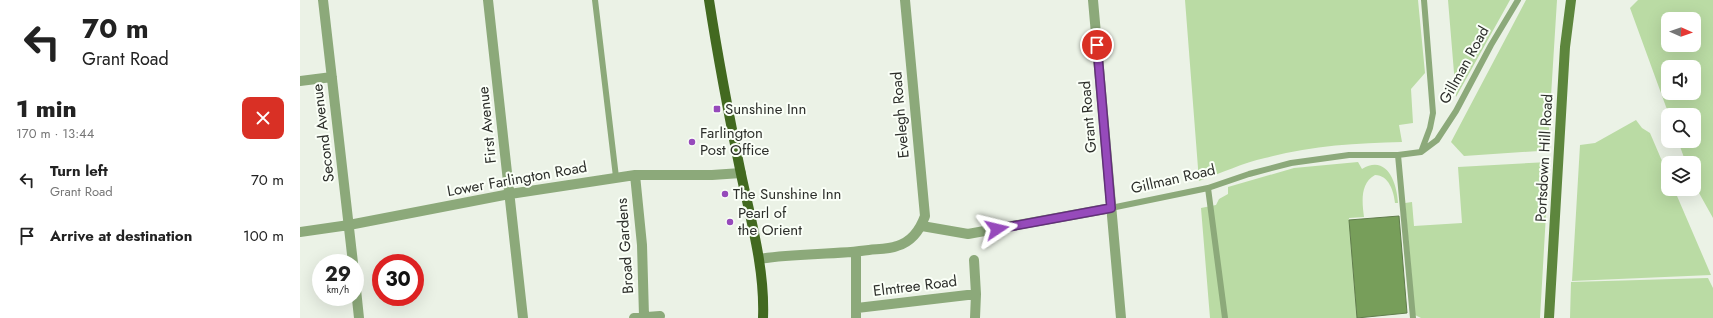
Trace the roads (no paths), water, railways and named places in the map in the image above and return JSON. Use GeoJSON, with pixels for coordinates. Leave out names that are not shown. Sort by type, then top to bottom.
{"type":"FeatureCollection","features":[{"type":"Feature","properties":{"kind":"main road"},"geometry":{"type":"LineString","coordinates":[[709,0],[741,173],[759,259],[763,294],[763,318]]}},
{"type":"Feature","properties":{"kind":"main road","name":"Portsdown Hill Road"},"geometry":{"type":"LineString","coordinates":[[1549,318],[1565,47],[1571,0]]}},
{"type":"Feature","properties":{"kind":"street","name":"Second Avenue"},"geometry":{"type":"LineString","coordinates":[[323,0],[352,254]]}},
{"type":"Feature","properties":{"kind":"street","name":"First Avenue"},"geometry":{"type":"LineString","coordinates":[[488,0],[523,318]]}},
{"type":"Feature","properties":{"kind":"street","name":"Evelegh Road"},"geometry":{"type":"LineString","coordinates":[[905,0],[925,216],[922,226]]}},
{"type":"Feature","properties":{"kind":"street","name":"Grant Road"},"geometry":{"type":"LineString","coordinates":[[1093,0],[1121,318]]}},
{"type":"Feature","properties":{"kind":"street"},"geometry":{"type":"LineString","coordinates":[[300,81],[332,77]]}},
{"type":"Feature","properties":{"kind":"street","name":"Lower Farlington Road"},"geometry":{"type":"LineString","coordinates":[[300,232],[349,225],[510,194],[635,174],[712,175],[741,173]]}},
{"type":"Feature","properties":{"kind":"street","name":"Broad Gardens"},"geometry":{"type":"LineString","coordinates":[[635,174],[642,245],[639,317],[660,316]]}},
{"type":"Feature","properties":{"kind":"street","name":"Gillman Road"},"geometry":{"type":"LineString","coordinates":[[922,226],[968,234],[1111,208]]}},
{"type":"Feature","properties":{"kind":"street"},"geometry":{"type":"LineString","coordinates":[[759,259],[779,256],[856,252],[896,247],[907,241],[922,226]]}},
{"type":"Feature","properties":{"kind":"street"},"geometry":{"type":"LineString","coordinates":[[856,252],[857,313]]}},
{"type":"Feature","properties":{"kind":"street"},"geometry":{"type":"LineString","coordinates":[[974,260],[976,294],[975,318]]}},
{"type":"Feature","properties":{"kind":"street","name":"Elmtree Road"},"geometry":{"type":"LineString","coordinates":[[857,313],[976,294]]}},
{"type":"Feature","properties":{"kind":"street"},"geometry":{"type":"LineString","coordinates":[[358,306],[359,318]]}},
{"type":"Feature","properties":{"kind":"lane"},"geometry":{"type":"LineString","coordinates":[[596,0],[616,177]]}},
{"type":"Feature","properties":{"kind":"lane"},"geometry":{"type":"LineString","coordinates":[[1421,152],[1430,128],[1433,113],[1424,0]]}},
{"type":"Feature","properties":{"kind":"lane","name":"Gillman Road"},"geometry":{"type":"LineString","coordinates":[[1111,208],[1208,188],[1249,174],[1291,163],[1349,155],[1398,155],[1421,152],[1437,140],[1456,111],[1491,45],[1518,0]]}},
{"type":"Feature","properties":{"kind":"lane"},"geometry":{"type":"LineString","coordinates":[[1398,155],[1413,318]]}},
{"type":"Feature","properties":{"kind":"lane"},"geometry":{"type":"LineString","coordinates":[[1208,188],[1225,318]]}},
{"type":"Feature","properties":{"kind":"place","name":"Sunshine Inn"},"geometry":{"type":"Point","coordinates":[717,109]}},
{"type":"Feature","properties":{"kind":"place","name":"Farlington Post Office"},"geometry":{"type":"Point","coordinates":[692,142]}},
{"type":"Feature","properties":{"kind":"place","name":"The Sunshine Inn"},"geometry":{"type":"Point","coordinates":[725,194]}},
{"type":"Feature","properties":{"kind":"place","name":"Pearl of the Orient"},"geometry":{"type":"Point","coordinates":[730,222]}}]}
